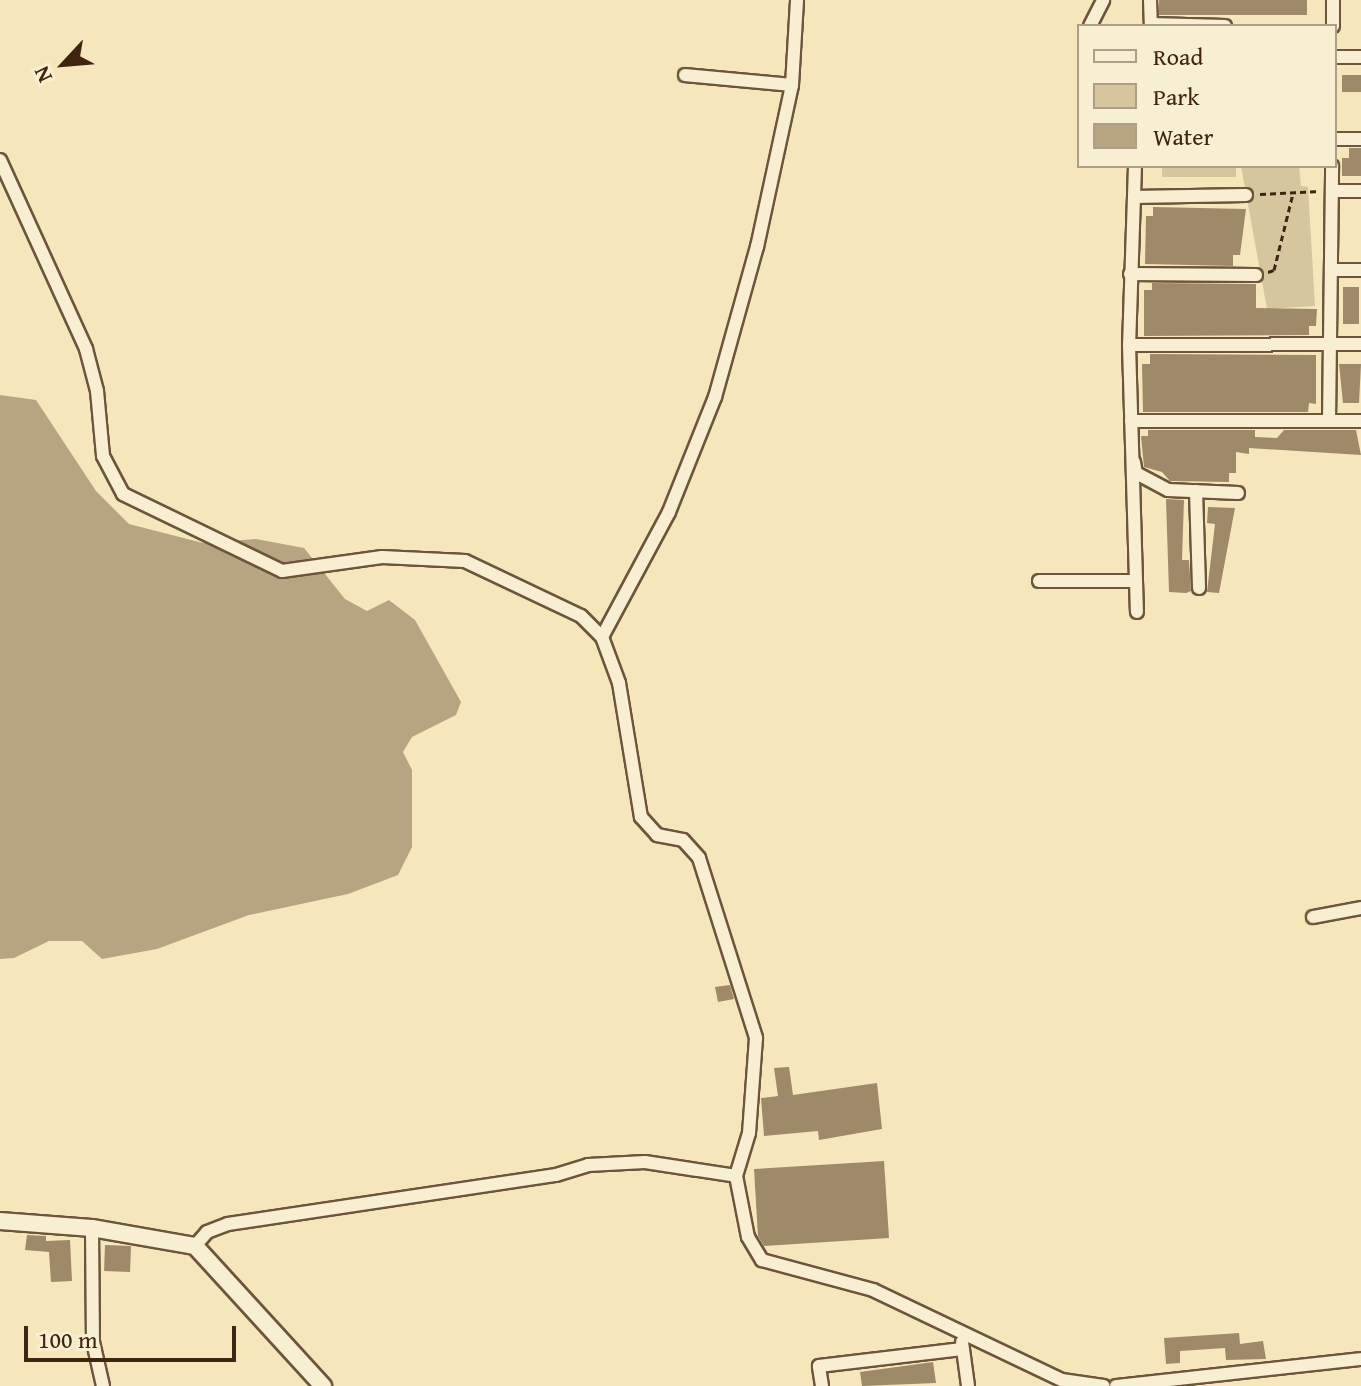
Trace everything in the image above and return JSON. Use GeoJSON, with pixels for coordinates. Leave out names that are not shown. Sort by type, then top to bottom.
{"type":"FeatureCollection","features":[{"type":"Feature","properties":{"kind":"street"},"geometry":{"type":"LineString","coordinates":[[602,637],[669,512],[715,397],[757,247],[792,85],[797,0]]}},
{"type":"Feature","properties":{"kind":"street"},"geometry":{"type":"LineString","coordinates":[[1091,24],[1103,0]]}},
{"type":"Feature","properties":{"kind":"street"},"geometry":{"type":"LineString","coordinates":[[1150,0],[1151,24]]}},
{"type":"Feature","properties":{"kind":"street"},"geometry":{"type":"LineString","coordinates":[[1333,0],[1333,24]]}},
{"type":"Feature","properties":{"kind":"street"},"geometry":{"type":"LineString","coordinates":[[1337,57],[1361,57]]}},
{"type":"Feature","properties":{"kind":"street"},"geometry":{"type":"LineString","coordinates":[[685,75],[792,85]]}},
{"type":"Feature","properties":{"kind":"street"},"geometry":{"type":"LineString","coordinates":[[1337,139],[1361,139]]}},
{"type":"Feature","properties":{"kind":"street"},"geometry":{"type":"LineString","coordinates":[[0,160],[86,349],[97,391],[103,456],[123,494],[282,571],[382,557],[465,561],[581,616],[602,637],[619,683],[641,817],[657,835],[683,840],[699,858],[756,1038],[749,1133],[736,1176],[748,1237],[762,1260],[873,1290],[1062,1380],[1104,1386]]}},
{"type":"Feature","properties":{"kind":"street"},"geometry":{"type":"LineString","coordinates":[[1135,168],[1129,345],[1137,612]]}},
{"type":"Feature","properties":{"kind":"street"},"geometry":{"type":"LineString","coordinates":[[1329,421],[1332,168]]}},
{"type":"Feature","properties":{"kind":"street"},"geometry":{"type":"LineString","coordinates":[[1332,191],[1361,191]]}},
{"type":"Feature","properties":{"kind":"street"},"geometry":{"type":"LineString","coordinates":[[1134,197],[1246,195]]}},
{"type":"Feature","properties":{"kind":"street"},"geometry":{"type":"LineString","coordinates":[[1331,270],[1361,270]]}},
{"type":"Feature","properties":{"kind":"street"},"geometry":{"type":"LineString","coordinates":[[1130,274],[1256,275]]}},
{"type":"Feature","properties":{"kind":"street"},"geometry":{"type":"LineString","coordinates":[[1129,345],[1361,344]]}},
{"type":"Feature","properties":{"kind":"street"},"geometry":{"type":"LineString","coordinates":[[1131,421],[1361,421]]}},
{"type":"Feature","properties":{"kind":"street"},"geometry":{"type":"LineString","coordinates":[[1131,452],[1136,473],[1168,490],[1238,493]]}},
{"type":"Feature","properties":{"kind":"street"},"geometry":{"type":"LineString","coordinates":[[1196,491],[1199,588]]}},
{"type":"Feature","properties":{"kind":"street"},"geometry":{"type":"LineString","coordinates":[[1039,581],[1136,581]]}},
{"type":"Feature","properties":{"kind":"street"},"geometry":{"type":"LineString","coordinates":[[1313,917],[1361,908]]}},
{"type":"Feature","properties":{"kind":"street"},"geometry":{"type":"LineString","coordinates":[[195,1246],[207,1232],[228,1224],[556,1175],[588,1165],[645,1162],[736,1176]]}},
{"type":"Feature","properties":{"kind":"street"},"geometry":{"type":"LineString","coordinates":[[0,1221],[92,1228],[195,1246],[323,1386]]}},
{"type":"Feature","properties":{"kind":"street"},"geometry":{"type":"LineString","coordinates":[[92,1228],[93,1342],[103,1386]]}},
{"type":"Feature","properties":{"kind":"street"},"geometry":{"type":"LineString","coordinates":[[963,1332],[962,1349],[968,1386]]}},
{"type":"Feature","properties":{"kind":"street"},"geometry":{"type":"LineString","coordinates":[[822,1386],[819,1366],[962,1349]]}},
{"type":"Feature","properties":{"kind":"street"},"geometry":{"type":"LineString","coordinates":[[1116,1386],[1361,1359]]}},
{"type":"Feature","properties":{"kind":"path"},"geometry":{"type":"LineString","coordinates":[[1246,195],[1332,191]]}},
{"type":"Feature","properties":{"kind":"path"},"geometry":{"type":"LineString","coordinates":[[1256,275],[1274,270],[1293,193]]}},
{"type":"Feature","properties":{"kind":"green space"},"geometry":{"type":"Polygon","coordinates":[[[1162,168],[1236,168],[1236,177],[1162,177],[1162,168]]]}},
{"type":"Feature","properties":{"kind":"green space"},"geometry":{"type":"Polygon","coordinates":[[[1241,168],[1299,168],[1301,186],[1308,187],[1315,306],[1267,309],[1241,168]]]}},
{"type":"Feature","properties":{"kind":"water"},"geometry":{"type":"Polygon","coordinates":[[[0,395],[36,400],[96,491],[129,524],[203,543],[256,539],[304,548],[345,599],[367,611],[389,600],[415,620],[461,702],[456,715],[412,737],[403,752],[412,770],[412,847],[398,875],[348,894],[249,915],[157,949],[102,959],[82,941],[49,941],[14,958],[0,959],[0,395]]]}},
{"type":"Feature","properties":{"kind":"building"},"geometry":{"type":"Polygon","coordinates":[[[1159,0],[1307,0],[1307,15],[1159,15],[1159,0]]]}},
{"type":"Feature","properties":{"kind":"building"},"geometry":{"type":"Polygon","coordinates":[[[1342,75],[1361,75],[1361,92],[1342,92],[1342,75]]]}},
{"type":"Feature","properties":{"kind":"building"},"geometry":{"type":"Polygon","coordinates":[[[1349,148],[1361,148],[1361,176],[1342,176],[1342,158],[1349,158],[1349,148]]]}},
{"type":"Feature","properties":{"kind":"building"},"geometry":{"type":"Polygon","coordinates":[[[1153,207],[1246,209],[1240,255],[1233,255],[1233,266],[1145,264],[1146,216],[1153,216],[1153,207]]]}},
{"type":"Feature","properties":{"kind":"building"},"geometry":{"type":"Polygon","coordinates":[[[1152,283],[1256,284],[1256,308],[1317,309],[1316,326],[1309,326],[1309,335],[1144,336],[1144,290],[1152,290],[1152,283]]]}},
{"type":"Feature","properties":{"kind":"building"},"geometry":{"type":"Polygon","coordinates":[[[1343,287],[1359,287],[1359,324],[1343,324],[1343,287]]]}},
{"type":"Feature","properties":{"kind":"building"},"geometry":{"type":"Polygon","coordinates":[[[1150,354],[1316,355],[1316,404],[1309,403],[1308,412],[1143,412],[1142,364],[1150,364],[1150,354]]]}},
{"type":"Feature","properties":{"kind":"building"},"geometry":{"type":"Polygon","coordinates":[[[1339,364],[1361,364],[1359,403],[1343,403],[1339,364]]]}},
{"type":"Feature","properties":{"kind":"building"},"geometry":{"type":"Polygon","coordinates":[[[1148,430],[1255,430],[1255,437],[1277,438],[1284,430],[1356,430],[1361,455],[1249,448],[1249,454],[1236,452],[1236,473],[1229,473],[1229,482],[1170,481],[1162,472],[1144,467],[1141,436],[1148,436],[1148,430]]]}},
{"type":"Feature","properties":{"kind":"building"},"geometry":{"type":"Polygon","coordinates":[[[1166,499],[1184,500],[1182,560],[1189,560],[1191,591],[1186,593],[1169,592],[1166,499]]]}},
{"type":"Feature","properties":{"kind":"building"},"geometry":{"type":"Polygon","coordinates":[[[1208,507],[1235,508],[1219,593],[1207,592],[1215,524],[1207,523],[1208,507]]]}},
{"type":"Feature","properties":{"kind":"building"},"geometry":{"type":"Polygon","coordinates":[[[730,985],[734,999],[718,1002],[715,987],[730,985]]]}},
{"type":"Feature","properties":{"kind":"building"},"geometry":{"type":"Polygon","coordinates":[[[789,1067],[793,1095],[877,1083],[882,1129],[819,1140],[818,1131],[764,1136],[761,1098],[778,1096],[774,1068],[789,1067]]]}},
{"type":"Feature","properties":{"kind":"building"},"geometry":{"type":"Polygon","coordinates":[[[884,1161],[889,1238],[764,1246],[758,1236],[754,1169],[884,1161]]]}},
{"type":"Feature","properties":{"kind":"building"},"geometry":{"type":"Polygon","coordinates":[[[27,1235],[46,1236],[46,1241],[70,1240],[72,1281],[51,1282],[49,1252],[25,1250],[27,1235]]]}},
{"type":"Feature","properties":{"kind":"building"},"geometry":{"type":"Polygon","coordinates":[[[105,1245],[131,1246],[130,1272],[104,1271],[105,1245]]]}},
{"type":"Feature","properties":{"kind":"building"},"geometry":{"type":"Polygon","coordinates":[[[1239,1333],[1240,1344],[1263,1341],[1266,1359],[1226,1360],[1225,1348],[1180,1351],[1180,1363],[1166,1364],[1164,1338],[1239,1333]]]}},
{"type":"Feature","properties":{"kind":"building"},"geometry":{"type":"Polygon","coordinates":[[[933,1362],[936,1383],[862,1386],[860,1372],[933,1362]]]}}]}
